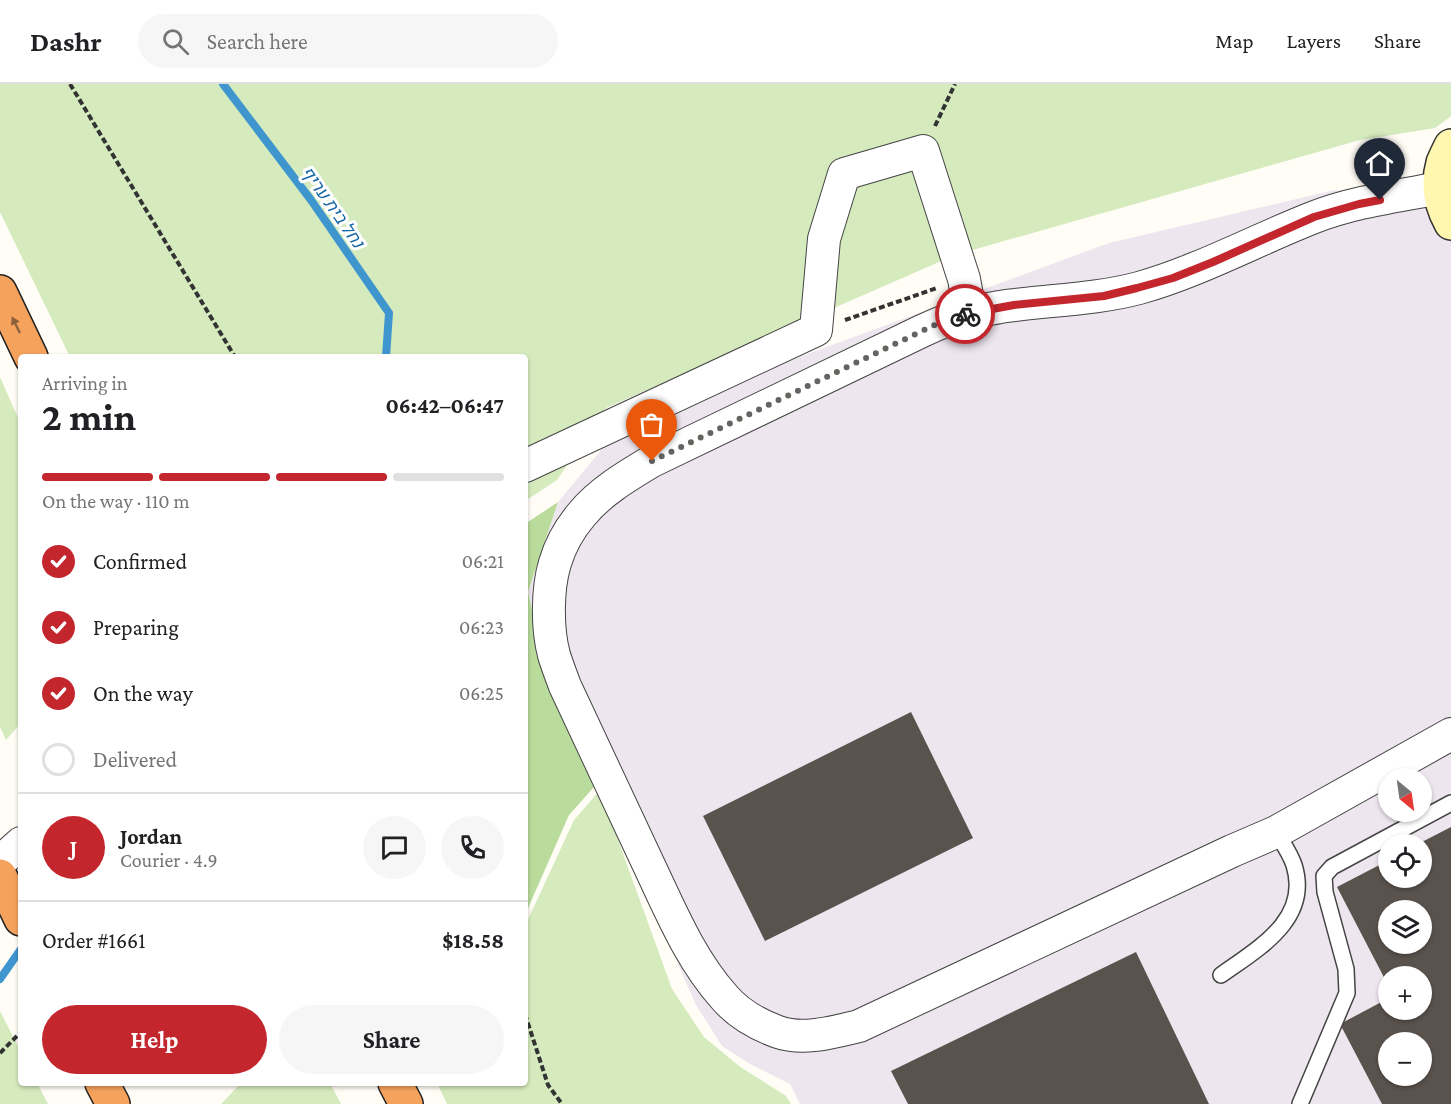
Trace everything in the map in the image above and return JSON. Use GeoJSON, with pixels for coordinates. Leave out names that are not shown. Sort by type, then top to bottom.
{"type":"FeatureCollection","features":[{"type":"Feature","properties":{"kind":"highway"},"geometry":{"type":"LineString","coordinates":[[0,292],[30,354]]}},
{"type":"Feature","properties":{"kind":"highway"},"geometry":{"type":"LineString","coordinates":[[0,876],[18,913]]}},
{"type":"Feature","properties":{"kind":"highway"},"geometry":{"type":"LineString","coordinates":[[104,1086],[113,1104]]}},
{"type":"Feature","properties":{"kind":"highway"},"geometry":{"type":"LineString","coordinates":[[397,1086],[406,1104]]}},
{"type":"Feature","properties":{"kind":"street"},"geometry":{"type":"LineString","coordinates":[[1451,146],[1443,164],[1440,188],[1444,211],[1451,223]]}},
{"type":"Feature","properties":{"kind":"street"},"geometry":{"type":"LineString","coordinates":[[528,465],[816,330],[824,239],[844,174],[923,151],[964,279],[970,312]]}},
{"type":"Feature","properties":{"kind":"street"},"geometry":{"type":"LineString","coordinates":[[1440,188],[1359,204],[1314,217],[1213,262],[1173,278],[1137,288],[1104,296],[970,312],[931,327],[652,461],[621,480],[582,513],[566,537],[553,572],[549,612],[554,656],[570,696],[695,957],[725,998],[741,1012],[778,1032],[796,1036],[820,1035],[859,1026],[1276,832],[1451,734]]}},
{"type":"Feature","properties":{"kind":"street"},"geometry":{"type":"LineString","coordinates":[[0,862],[18,846]]}},
{"type":"Feature","properties":{"kind":"lane"},"geometry":{"type":"LineString","coordinates":[[1300,1104],[1347,993],[1346,969],[1324,876],[1332,867],[1451,803]]}},
{"type":"Feature","properties":{"kind":"lane"},"geometry":{"type":"LineString","coordinates":[[1221,975],[1263,946],[1282,927],[1293,910],[1298,894],[1297,878],[1293,862],[1276,832]]}},
{"type":"Feature","properties":{"kind":"path"},"geometry":{"type":"LineString","coordinates":[[70,84],[233,354]]}},
{"type":"Feature","properties":{"kind":"path"},"geometry":{"type":"LineString","coordinates":[[923,151],[955,84]]}},
{"type":"Feature","properties":{"kind":"path"},"geometry":{"type":"LineString","coordinates":[[816,330],[964,279]]}},
{"type":"Feature","properties":{"kind":"path"},"geometry":{"type":"LineString","coordinates":[[528,1023],[548,1085],[561,1104]]}},
{"type":"Feature","properties":{"kind":"path"},"geometry":{"type":"LineString","coordinates":[[0,1053],[18,1035]]}},
{"type":"Feature","properties":{"kind":"shaded area"},"geometry":{"type":"Polygon","coordinates":[[[1335,190],[1451,198],[1451,1104],[800,1104],[790,1084],[750,1064],[722,1046],[696,1005],[544,663],[528,592],[558,502],[616,432],[783,363],[1109,243],[1335,190]]]}},
{"type":"Feature","properties":{"kind":"green space"},"geometry":{"type":"Polygon","coordinates":[[[0,84],[1451,84],[1451,116],[1435,128],[1360,140],[955,255],[606,408],[557,480],[528,499],[528,354],[69,354],[0,212],[0,84]]]}},
{"type":"Feature","properties":{"kind":"green space"},"geometry":{"type":"Polygon","coordinates":[[[0,377],[18,418],[18,726],[6,740],[0,727],[0,377]]]}},
{"type":"Feature","properties":{"kind":"green space"},"geometry":{"type":"Polygon","coordinates":[[[558,502],[528,592],[528,522],[558,502]]]}},
{"type":"Feature","properties":{"kind":"green space"},"geometry":{"type":"Polygon","coordinates":[[[528,592],[544,663],[602,778],[569,815],[528,908],[528,592]]]}},
{"type":"Feature","properties":{"kind":"green space"},"geometry":{"type":"Polygon","coordinates":[[[600,790],[672,989],[704,1037],[739,1066],[786,1096],[791,1104],[447,1104],[438,1086],[528,1086],[528,920],[574,820],[600,790]]]}},
{"type":"Feature","properties":{"kind":"green space"},"geometry":{"type":"Polygon","coordinates":[[[0,1011],[18,1046],[18,1086],[39,1086],[48,1104],[0,1104],[0,1011]]]}},
{"type":"Feature","properties":{"kind":"green space"},"geometry":{"type":"Polygon","coordinates":[[[238,1086],[332,1086],[341,1104],[221,1104],[238,1086]]]}},
{"type":"Feature","properties":{"kind":"building"},"geometry":{"type":"Polygon","coordinates":[[[911,712],[973,838],[765,941],[703,816],[911,712]]]}},
{"type":"Feature","properties":{"kind":"building"},"geometry":{"type":"Polygon","coordinates":[[[1451,827],[1451,1104],[1382,1104],[1340,1024],[1378,1004],[1378,1020],[1432,1020],[1432,966],[1378,966],[1337,887],[1378,866],[1378,888],[1432,888],[1432,837],[1451,827]]]}},
{"type":"Feature","properties":{"kind":"building"},"geometry":{"type":"Polygon","coordinates":[[[1136,952],[1209,1104],[908,1104],[891,1071],[1136,952]]]}},
{"type":"Feature","properties":{"kind":"waterway","name":"נחל בית עריף"},"geometry":{"type":"LineString","coordinates":[[223,84],[311,200],[389,313],[386,354]]}},
{"type":"Feature","properties":{"kind":"waterway","name":"נחל בית עריף"},"geometry":{"type":"LineString","coordinates":[[0,979],[18,953]]}},
{"type":"Feature","properties":{"kind":"way so far"},"geometry":{"type":"LineString","coordinates":[[652,461],[939,323],[965,314]]}},
{"type":"Feature","properties":{"kind":"route"},"geometry":{"type":"LineString","coordinates":[[965,314],[1014,305],[1104,296],[1137,288],[1173,278],[1213,262],[1314,217],[1380,200]]}}]}
